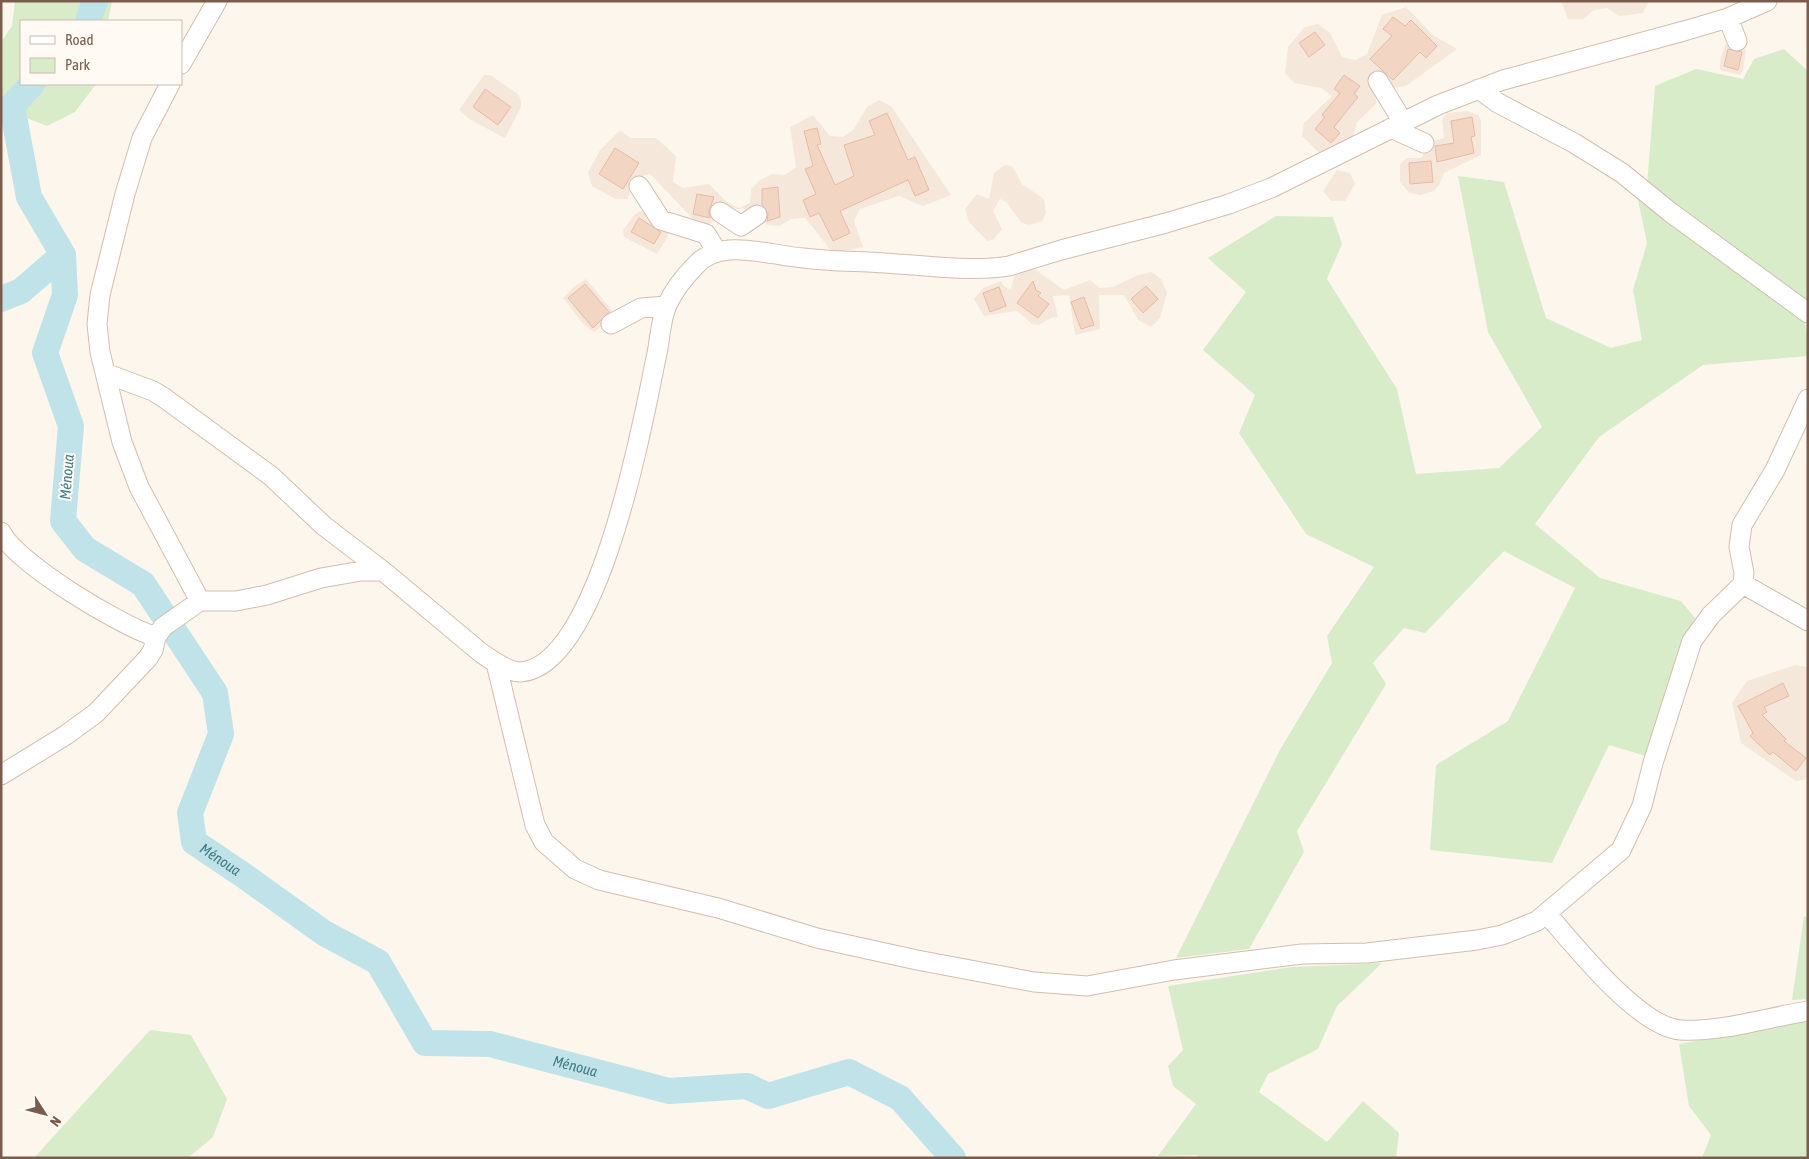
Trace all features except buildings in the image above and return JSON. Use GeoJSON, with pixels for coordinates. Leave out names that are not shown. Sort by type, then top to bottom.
{"type":"FeatureCollection","features":[{"type":"Feature","properties":{"kind":"street"},"geometry":{"type":"LineString","coordinates":[[182,62],[217,1]]}},
{"type":"Feature","properties":{"kind":"street"},"geometry":{"type":"LineString","coordinates":[[105,373],[153,390],[163,397],[271,476],[324,526],[383,571],[480,652],[496,663],[519,672],[549,659],[562,645],[590,599],[615,536],[666,306],[696,265],[717,252],[730,250],[822,260],[957,268],[995,269],[1008,266],[1229,204],[1271,188],[1397,125],[1479,89],[1503,80],[1728,18],[1767,1]]}},
{"type":"Feature","properties":{"kind":"street"},"geometry":{"type":"LineString","coordinates":[[1728,18],[1737,41]]}},
{"type":"Feature","properties":{"kind":"street"},"geometry":{"type":"LineString","coordinates":[[1378,81],[1397,125],[1424,143]]}},
{"type":"Feature","properties":{"kind":"street"},"geometry":{"type":"LineString","coordinates":[[169,85],[142,138],[125,194],[100,295],[97,324],[100,352],[122,442],[138,487],[200,601]]}},
{"type":"Feature","properties":{"kind":"street"},"geometry":{"type":"LineString","coordinates":[[1479,89],[1498,103],[1574,144],[1622,173],[1670,212],[1808,313]]}},
{"type":"Feature","properties":{"kind":"street"},"geometry":{"type":"LineString","coordinates":[[639,186],[661,220],[706,234],[717,252]]}},
{"type":"Feature","properties":{"kind":"street"},"geometry":{"type":"LineString","coordinates":[[720,212],[741,226],[748,252]]}},
{"type":"Feature","properties":{"kind":"street"},"geometry":{"type":"LineString","coordinates":[[741,226],[757,215]]}},
{"type":"Feature","properties":{"kind":"street"},"geometry":{"type":"LineString","coordinates":[[611,324],[641,308],[666,306]]}},
{"type":"Feature","properties":{"kind":"street"},"geometry":{"type":"LineString","coordinates":[[496,663],[535,825],[544,842],[575,868],[599,880],[718,908],[817,938],[1025,981],[1087,986],[1174,970],[1302,954],[1367,953],[1445,945],[1502,934],[1530,925],[1547,914],[1612,860],[1628,838],[1642,806],[1653,763],[1692,641],[1710,615],[1743,584],[1744,573],[1739,547],[1742,525],[1775,470],[1808,399]]}},
{"type":"Feature","properties":{"kind":"street"},"geometry":{"type":"LineString","coordinates":[[1,532],[13,549],[72,592],[98,608],[159,632]]}},
{"type":"Feature","properties":{"kind":"street"},"geometry":{"type":"LineString","coordinates":[[1,775],[66,735],[96,713],[148,658],[159,632],[200,601],[236,601],[267,596],[320,578],[361,571],[383,571]]}},
{"type":"Feature","properties":{"kind":"street"},"geometry":{"type":"LineString","coordinates":[[1743,584],[1808,621]]}},
{"type":"Feature","properties":{"kind":"street"},"geometry":{"type":"LineString","coordinates":[[1547,914],[1597,970],[1638,1009],[1665,1026],[1682,1030],[1724,1026],[1808,1011]]}},
{"type":"Feature","properties":{"kind":"shaded area"},"geometry":{"type":"Polygon","coordinates":[[[1561,1],[1649,1],[1643,13],[1619,16],[1607,8],[1594,10],[1583,19],[1568,19],[1561,1]]]}},
{"type":"Feature","properties":{"kind":"shaded area"},"geometry":{"type":"Polygon","coordinates":[[[1406,7],[1434,36],[1457,49],[1406,86],[1392,88],[1383,78],[1370,77],[1377,103],[1357,122],[1353,136],[1335,154],[1321,155],[1302,136],[1304,123],[1332,96],[1321,88],[1294,83],[1285,73],[1288,47],[1305,27],[1318,24],[1330,33],[1342,57],[1355,60],[1367,54],[1382,15],[1406,7]]]}},
{"type":"Feature","properties":{"kind":"shaded area"},"geometry":{"type":"Polygon","coordinates":[[[1725,44],[1746,50],[1743,71],[1740,75],[1720,70],[1720,61],[1725,44]]]}},
{"type":"Feature","properties":{"kind":"shaded area"},"geometry":{"type":"Polygon","coordinates":[[[484,75],[490,75],[518,94],[521,100],[521,107],[505,138],[469,119],[459,110],[484,75]]]}},
{"type":"Feature","properties":{"kind":"shaded area"},"geometry":{"type":"Polygon","coordinates":[[[879,100],[891,106],[951,195],[923,206],[899,196],[860,209],[854,221],[863,247],[833,253],[805,218],[791,219],[780,226],[766,225],[757,208],[737,209],[720,204],[716,220],[709,224],[696,222],[650,174],[634,178],[628,199],[615,199],[592,186],[588,173],[600,150],[620,130],[630,138],[656,138],[676,156],[673,182],[683,188],[709,184],[727,202],[739,208],[750,203],[751,189],[760,180],[772,174],[785,175],[796,167],[790,127],[813,115],[830,136],[843,137],[854,129],[867,107],[879,100]]]}},
{"type":"Feature","properties":{"kind":"shaded area"},"geometry":{"type":"Polygon","coordinates":[[[1466,111],[1478,115],[1481,120],[1481,155],[1444,173],[1434,191],[1421,195],[1409,193],[1400,182],[1400,164],[1407,158],[1421,158],[1432,141],[1444,138],[1442,119],[1447,113],[1466,111]]]}},
{"type":"Feature","properties":{"kind":"shaded area"},"geometry":{"type":"Polygon","coordinates":[[[1005,165],[1012,166],[1022,184],[1044,199],[1046,213],[1042,221],[1029,225],[1022,223],[1006,202],[1000,199],[993,211],[1002,229],[993,240],[987,241],[969,222],[965,209],[977,194],[989,199],[994,173],[1005,165]]]}},
{"type":"Feature","properties":{"kind":"shaded area"},"geometry":{"type":"Polygon","coordinates":[[[1337,170],[1350,173],[1355,184],[1345,201],[1331,201],[1323,191],[1337,170]]]}},
{"type":"Feature","properties":{"kind":"shaded area"},"geometry":{"type":"Polygon","coordinates":[[[641,211],[669,230],[668,236],[657,254],[624,237],[623,230],[635,214],[641,211]]]}},
{"type":"Feature","properties":{"kind":"shaded area"},"geometry":{"type":"Polygon","coordinates":[[[1030,266],[1064,290],[1090,280],[1100,288],[1113,287],[1138,275],[1152,272],[1161,279],[1167,293],[1160,318],[1151,327],[1138,320],[1124,295],[1099,295],[1100,329],[1075,335],[1069,295],[1053,296],[1058,317],[1051,318],[1039,325],[1032,324],[1017,311],[984,316],[974,299],[983,288],[1001,281],[1005,287],[1011,289],[1016,270],[1030,266]]]}},
{"type":"Feature","properties":{"kind":"shaded area"},"geometry":{"type":"Polygon","coordinates":[[[586,279],[614,313],[611,319],[594,332],[584,325],[563,298],[575,286],[586,279]]]}},
{"type":"Feature","properties":{"kind":"shaded area"},"geometry":{"type":"Polygon","coordinates":[[[1795,665],[1808,667],[1808,779],[1796,781],[1741,743],[1732,703],[1747,681],[1795,665]]]}},
{"type":"Feature","properties":{"kind":"green space"},"geometry":{"type":"Polygon","coordinates":[[[15,1],[112,1],[108,20],[20,20],[20,85],[95,85],[75,112],[47,126],[1,108],[1,42],[12,26],[15,1]]]}},
{"type":"Feature","properties":{"kind":"green space"},"geometry":{"type":"Polygon","coordinates":[[[1784,49],[1808,71],[1808,301],[1647,185],[1655,86],[1696,69],[1743,79],[1754,59],[1784,49]]]}},
{"type":"Feature","properties":{"kind":"green space"},"geometry":{"type":"Polygon","coordinates":[[[1458,176],[1504,182],[1546,318],[1611,348],[1642,340],[1633,290],[1647,243],[1638,200],[1803,317],[1808,336],[1808,356],[1703,365],[1599,437],[1535,524],[1600,578],[1681,601],[1695,618],[1680,645],[1646,756],[1609,745],[1552,863],[1430,850],[1436,765],[1508,721],[1575,588],[1504,551],[1425,633],[1404,628],[1373,663],[1386,684],[1297,831],[1304,852],[1249,949],[1176,958],[1281,748],[1332,663],[1327,636],[1374,567],[1306,534],[1239,433],[1255,395],[1203,350],[1246,292],[1208,258],[1276,216],[1333,217],[1342,244],[1327,279],[1397,389],[1416,474],[1499,468],[1542,427],[1488,332],[1458,176]]]}},
{"type":"Feature","properties":{"kind":"green space"},"geometry":{"type":"Polygon","coordinates":[[[1804,916],[1808,918],[1808,999],[1792,1000],[1804,916]]]}},
{"type":"Feature","properties":{"kind":"green space"},"geometry":{"type":"Polygon","coordinates":[[[1382,963],[1337,1006],[1318,1049],[1268,1074],[1259,1092],[1327,1142],[1363,1101],[1399,1133],[1396,1158],[1198,1158],[1197,1155],[1158,1156],[1196,1104],[1173,1086],[1168,1066],[1183,1050],[1168,986],[1292,967],[1382,963]]]}},
{"type":"Feature","properties":{"kind":"green space"},"geometry":{"type":"Polygon","coordinates":[[[1808,1020],[1808,1158],[1702,1158],[1711,1135],[1689,1106],[1679,1044],[1808,1020]]]}},
{"type":"Feature","properties":{"kind":"green space"},"geometry":{"type":"Polygon","coordinates":[[[150,1030],[191,1035],[227,1099],[213,1137],[188,1158],[34,1158],[150,1030]]]}},
{"type":"Feature","properties":{"kind":"waterway","name":"Ménoua"},"geometry":{"type":"LineString","coordinates":[[88,20],[95,1]]}},
{"type":"Feature","properties":{"kind":"waterway","name":"Ménoua"},"geometry":{"type":"LineString","coordinates":[[31,85],[12,106],[29,197],[63,255],[65,295],[45,353],[71,426],[63,521],[85,549],[143,584],[215,693],[221,734],[190,813],[194,842],[324,933],[378,962],[425,1043],[490,1044],[669,1091],[747,1086],[768,1096],[849,1072],[900,1098],[953,1158]]}},
{"type":"Feature","properties":{"kind":"waterway"},"geometry":{"type":"LineString","coordinates":[[1,299],[21,291],[63,255]]}}]}
